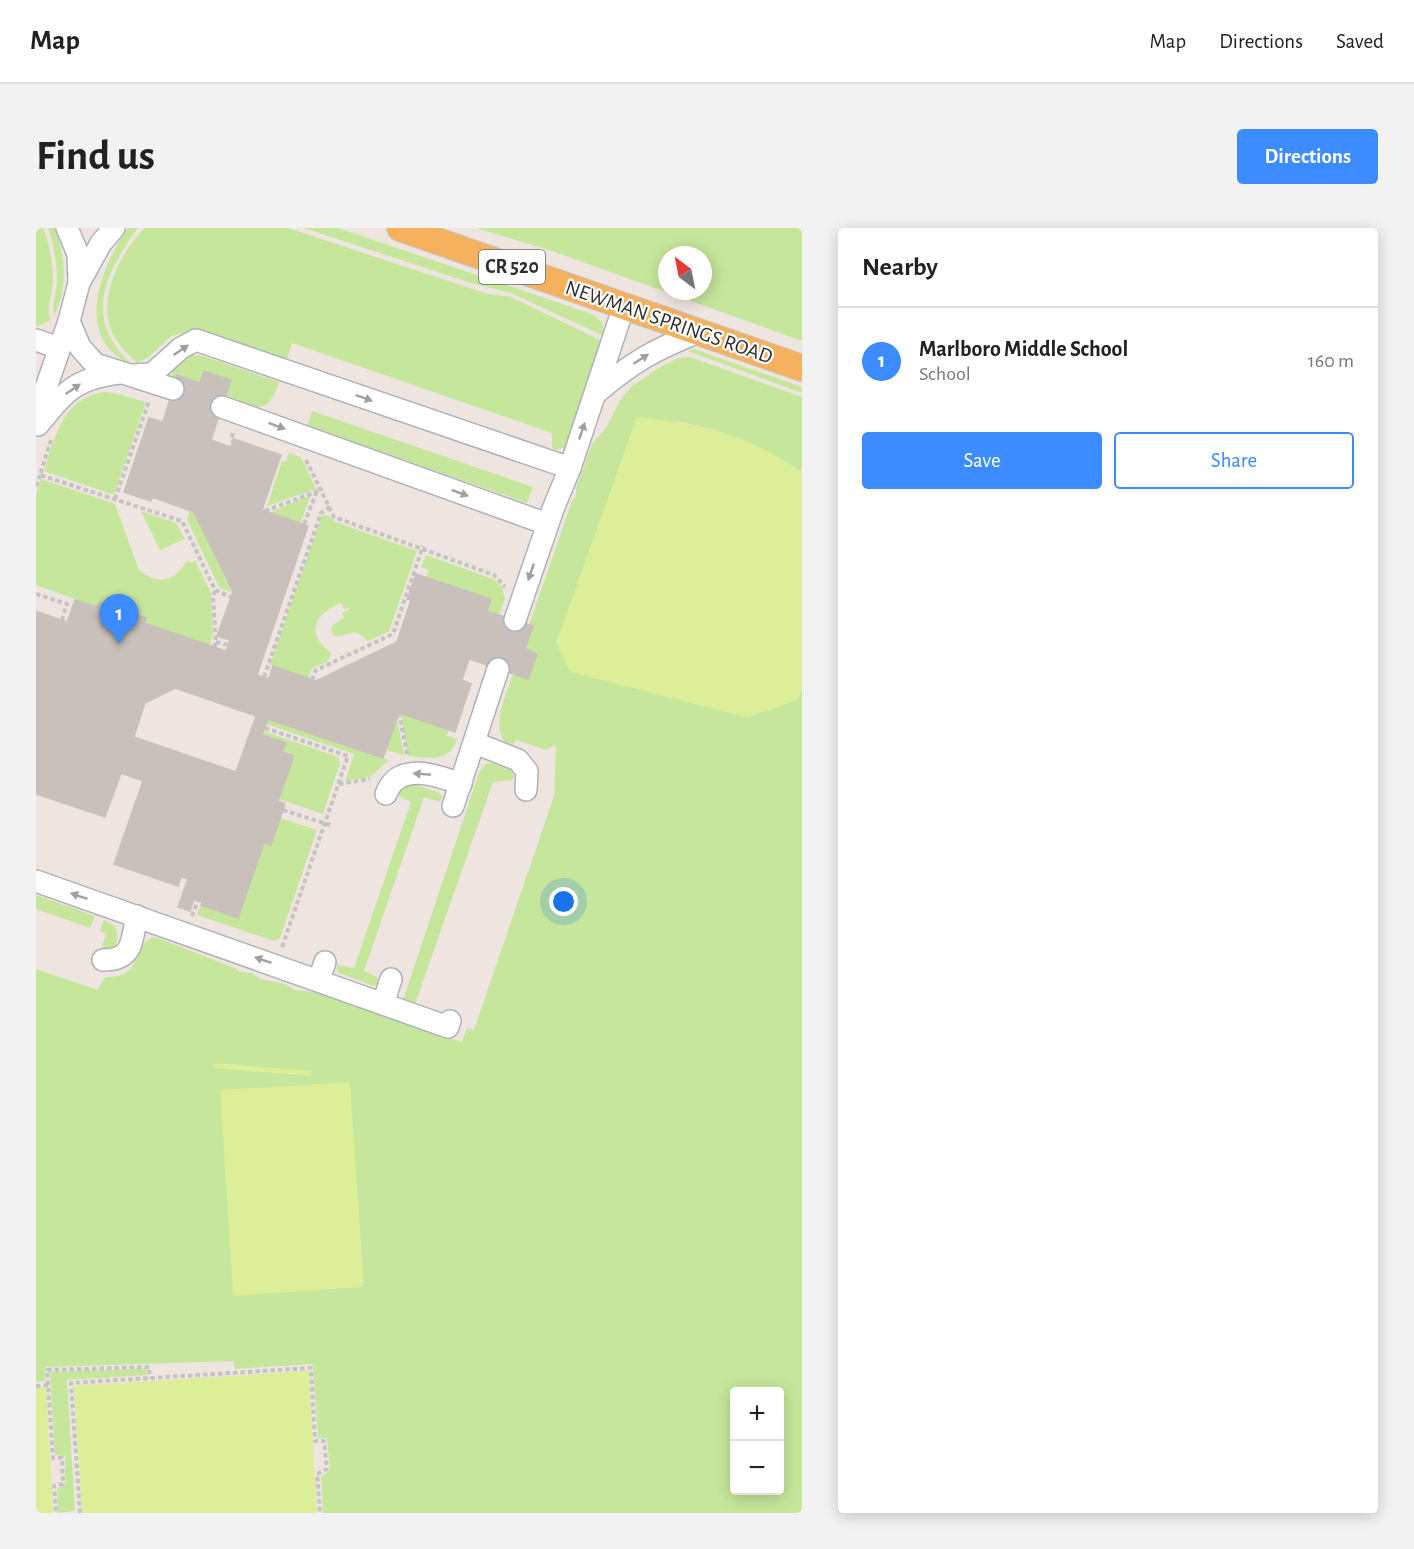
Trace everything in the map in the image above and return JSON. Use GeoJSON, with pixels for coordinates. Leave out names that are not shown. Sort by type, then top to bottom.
{"type":"FeatureCollection","features":[{"type":"Feature","properties":{"kind":"main road","name":"NEWMAN SPRINGS ROAD"},"geometry":{"type":"LineString","coordinates":[[400,228],[802,368]]}},
{"type":"Feature","properties":{"kind":"lane"},"geometry":{"type":"LineString","coordinates":[[67,228],[78,254],[79,284]]}},
{"type":"Feature","properties":{"kind":"lane"},"geometry":{"type":"LineString","coordinates":[[36,417],[69,321],[79,284],[101,243],[114,228]]}},
{"type":"Feature","properties":{"kind":"lane"},"geometry":{"type":"LineString","coordinates":[[515,620],[570,468],[624,306]]}},
{"type":"Feature","properties":{"kind":"lane"},"geometry":{"type":"LineString","coordinates":[[69,321],[80,347],[95,364],[128,374],[166,396]]}},
{"type":"Feature","properties":{"kind":"lane"},"geometry":{"type":"LineString","coordinates":[[595,395],[622,370],[653,351],[699,332]]}},
{"type":"Feature","properties":{"kind":"lane"},"geometry":{"type":"LineString","coordinates":[[36,340],[59,348]]}},
{"type":"Feature","properties":{"kind":"lane"},"geometry":{"type":"LineString","coordinates":[[44,432],[71,388],[90,380],[128,374],[152,374],[181,348],[196,340],[570,468]]}},
{"type":"Feature","properties":{"kind":"lane"},"geometry":{"type":"LineString","coordinates":[[222,406],[548,524]]}},
{"type":"Feature","properties":{"kind":"lane"},"geometry":{"type":"LineString","coordinates":[[453,806],[498,669]]}},
{"type":"Feature","properties":{"kind":"lane"},"geometry":{"type":"LineString","coordinates":[[475,743],[518,760],[527,771],[526,790]]}},
{"type":"Feature","properties":{"kind":"lane"},"geometry":{"type":"LineString","coordinates":[[386,794],[392,782],[399,776],[410,773],[428,774],[461,784]]}},
{"type":"Feature","properties":{"kind":"lane"},"geometry":{"type":"LineString","coordinates":[[36,881],[137,916],[322,971],[383,1004],[448,1027],[450,1021]]}},
{"type":"Feature","properties":{"kind":"lane"},"geometry":{"type":"LineString","coordinates":[[103,960],[117,960],[128,952],[137,916]]}},
{"type":"Feature","properties":{"kind":"lane"},"geometry":{"type":"LineString","coordinates":[[383,1004],[392,979]]}},
{"type":"Feature","properties":{"kind":"path"},"geometry":{"type":"LineString","coordinates":[[141,397],[150,400],[166,396]]}},
{"type":"Feature","properties":{"kind":"path"},"geometry":{"type":"LineString","coordinates":[[116,499],[150,400]]}},
{"type":"Feature","properties":{"kind":"path"},"geometry":{"type":"LineString","coordinates":[[36,486],[40,475],[44,432]]}},
{"type":"Feature","properties":{"kind":"path"},"geometry":{"type":"LineString","coordinates":[[40,475],[182,521],[215,590],[231,597]]}},
{"type":"Feature","properties":{"kind":"path"},"geometry":{"type":"LineString","coordinates":[[320,490],[334,517],[341,521],[494,575],[500,579],[507,592]]}},
{"type":"Feature","properties":{"kind":"path"},"geometry":{"type":"LineString","coordinates":[[265,511],[320,490]]}},
{"type":"Feature","properties":{"kind":"path"},"geometry":{"type":"LineString","coordinates":[[304,524],[320,490]]}},
{"type":"Feature","properties":{"kind":"path"},"geometry":{"type":"LineString","coordinates":[[264,677],[321,513],[330,507]]}},
{"type":"Feature","properties":{"kind":"path"},"geometry":{"type":"LineString","coordinates":[[312,680],[316,670],[393,634],[422,548]]}},
{"type":"Feature","properties":{"kind":"path"},"geometry":{"type":"LineString","coordinates":[[214,647],[216,642],[213,596],[215,590]]}},
{"type":"Feature","properties":{"kind":"path"},"geometry":{"type":"LineString","coordinates":[[36,594],[67,604],[62,620]]}},
{"type":"Feature","properties":{"kind":"path"},"geometry":{"type":"LineString","coordinates":[[216,642],[228,645]]}},
{"type":"Feature","properties":{"kind":"path"},"geometry":{"type":"LineString","coordinates":[[399,713],[410,773]]}},
{"type":"Feature","properties":{"kind":"path"},"geometry":{"type":"LineString","coordinates":[[265,728],[348,756],[328,824],[282,948]]}},
{"type":"Feature","properties":{"kind":"path"},"geometry":{"type":"LineString","coordinates":[[283,810],[328,824]]}},
{"type":"Feature","properties":{"kind":"path"},"geometry":{"type":"LineString","coordinates":[[198,900],[192,917],[203,921]]}},
{"type":"Feature","properties":{"kind":"path"},"geometry":{"type":"LineString","coordinates":[[56,1513],[54,1486],[63,1484],[62,1458],[52,1458],[47,1370],[149,1367],[150,1378]]}},
{"type":"Feature","properties":{"kind":"path"},"geometry":{"type":"LineString","coordinates":[[80,1513],[71,1383],[311,1368],[315,1441],[324,1441],[327,1469],[317,1474],[320,1513]]}},
{"type":"Feature","properties":{"kind":"path"},"geometry":{"type":"LineString","coordinates":[[36,1386],[48,1385]]}},
{"type":"Feature","properties":{"kind":"green space"},"geometry":{"type":"Polygon","coordinates":[[[36,228],[43,228],[51,254],[53,286],[49,305],[51,320],[36,327],[36,228]]]}},
{"type":"Feature","properties":{"kind":"green space"},"geometry":{"type":"Polygon","coordinates":[[[48,228],[55,228],[64,272],[62,294],[54,315],[57,281],[48,228]]]}},
{"type":"Feature","properties":{"kind":"green space"},"geometry":{"type":"Polygon","coordinates":[[[128,228],[138,228],[108,279],[103,313],[107,330],[116,347],[131,364],[113,353],[102,338],[97,320],[97,301],[102,281],[109,262],[128,228]]]}},
{"type":"Feature","properties":{"kind":"green space"},"geometry":{"type":"Polygon","coordinates":[[[145,228],[288,228],[488,294],[511,297],[604,342],[566,447],[555,450],[552,447],[552,433],[292,343],[287,359],[199,330],[171,336],[149,357],[137,363],[113,335],[107,303],[120,261],[145,228]]]}},
{"type":"Feature","properties":{"kind":"green space"},"geometry":{"type":"Polygon","coordinates":[[[304,228],[338,228],[592,314],[601,321],[606,337],[511,293],[471,283],[304,228]]]}},
{"type":"Feature","properties":{"kind":"green space"},"geometry":{"type":"Polygon","coordinates":[[[476,228],[802,228],[802,341],[688,300],[712,300],[712,246],[658,246],[658,289],[552,251],[476,228]]]}},
{"type":"Feature","properties":{"kind":"green space"},"geometry":{"type":"Polygon","coordinates":[[[694,349],[802,387],[802,393],[688,351],[694,349]]]}},
{"type":"Feature","properties":{"kind":"green space"},"geometry":{"type":"Polygon","coordinates":[[[190,355],[203,356],[279,382],[270,401],[264,406],[252,406],[226,395],[231,380],[200,383],[177,376],[176,379],[172,376],[178,363],[190,355]]]}},
{"type":"Feature","properties":{"kind":"green space"},"geometry":{"type":"Polygon","coordinates":[[[690,357],[802,397],[802,472],[771,453],[742,440],[676,421],[571,672],[747,717],[797,700],[802,689],[802,1513],[323,1513],[321,1477],[330,1470],[327,1438],[318,1438],[313,1364],[234,1369],[234,1361],[45,1367],[45,1381],[36,1382],[36,969],[98,990],[105,977],[118,976],[127,972],[132,967],[142,946],[155,937],[237,969],[239,972],[251,973],[261,979],[285,984],[295,990],[315,992],[462,1042],[467,1028],[474,1030],[554,796],[556,745],[546,750],[516,740],[511,749],[500,732],[500,713],[513,674],[528,679],[537,654],[525,649],[529,625],[572,501],[576,496],[576,488],[592,444],[606,428],[621,399],[632,386],[678,358],[690,357]]]}},
{"type":"Feature","properties":{"kind":"green space"},"geometry":{"type":"Polygon","coordinates":[[[105,392],[146,402],[114,495],[44,471],[57,432],[70,410],[91,395],[105,392]]]}},
{"type":"Feature","properties":{"kind":"green space"},"geometry":{"type":"Polygon","coordinates":[[[312,411],[533,487],[527,503],[307,426],[312,411]]]}},
{"type":"Feature","properties":{"kind":"green space"},"geometry":{"type":"Polygon","coordinates":[[[637,417],[683,423],[723,433],[762,449],[802,472],[802,689],[797,700],[747,717],[570,672],[556,643],[637,417]]]}},
{"type":"Feature","properties":{"kind":"green space"},"geometry":{"type":"Polygon","coordinates":[[[289,452],[301,458],[316,489],[267,506],[282,461],[286,462],[289,452]]]}},
{"type":"Feature","properties":{"kind":"green space"},"geometry":{"type":"Polygon","coordinates":[[[41,479],[115,504],[139,570],[146,575],[166,579],[177,573],[187,561],[192,563],[195,560],[211,593],[213,635],[209,646],[144,623],[145,618],[97,607],[36,585],[36,494],[41,479]]]}},
{"type":"Feature","properties":{"kind":"green space"},"geometry":{"type":"Polygon","coordinates":[[[311,495],[300,523],[269,513],[311,495]]]}},
{"type":"Feature","properties":{"kind":"green space"},"geometry":{"type":"Polygon","coordinates":[[[141,511],[176,523],[185,539],[160,550],[141,511]]]}},
{"type":"Feature","properties":{"kind":"green space"},"geometry":{"type":"Polygon","coordinates":[[[190,511],[194,512],[232,593],[219,587],[187,520],[190,511]]]}},
{"type":"Feature","properties":{"kind":"green space"},"geometry":{"type":"Polygon","coordinates":[[[322,515],[329,516],[335,522],[417,551],[389,631],[368,641],[355,633],[334,636],[331,630],[333,625],[344,618],[342,613],[350,609],[349,607],[345,610],[341,603],[332,607],[319,618],[316,625],[318,638],[331,653],[328,661],[312,668],[308,678],[270,665],[322,515]]]}},
{"type":"Feature","properties":{"kind":"green space"},"geometry":{"type":"Polygon","coordinates":[[[426,555],[493,579],[502,587],[505,599],[499,615],[487,611],[491,599],[426,577],[429,570],[421,567],[426,555]]]}},
{"type":"Feature","properties":{"kind":"green space"},"geometry":{"type":"Polygon","coordinates":[[[401,714],[449,730],[446,736],[457,739],[453,747],[449,752],[437,757],[408,756],[401,714]]]}},
{"type":"Feature","properties":{"kind":"green space"},"geometry":{"type":"Polygon","coordinates":[[[268,719],[389,760],[370,777],[345,781],[354,754],[266,724],[268,719]]]}},
{"type":"Feature","properties":{"kind":"green space"},"geometry":{"type":"Polygon","coordinates":[[[397,720],[404,755],[386,750],[397,720]]]}},
{"type":"Feature","properties":{"kind":"green space"},"geometry":{"type":"Polygon","coordinates":[[[264,731],[338,757],[340,763],[323,814],[279,799],[294,756],[282,752],[285,743],[262,735],[264,731]]]}},
{"type":"Feature","properties":{"kind":"green space"},"geometry":{"type":"Polygon","coordinates":[[[492,763],[511,770],[514,776],[512,780],[493,782],[414,1007],[402,1003],[479,773],[485,764],[492,763]]]}},
{"type":"Feature","properties":{"kind":"green space"},"geometry":{"type":"Polygon","coordinates":[[[410,783],[440,793],[442,798],[439,802],[424,797],[364,971],[377,977],[378,983],[374,986],[339,973],[336,967],[338,965],[354,968],[411,802],[397,795],[399,789],[410,783]]]}},
{"type":"Feature","properties":{"kind":"green space"},"geometry":{"type":"Polygon","coordinates":[[[280,818],[317,830],[280,938],[274,941],[197,915],[201,905],[238,917],[264,843],[271,845],[280,818]]]}},
{"type":"Feature","properties":{"kind":"green space"},"geometry":{"type":"Polygon","coordinates":[[[36,895],[95,916],[90,928],[36,909],[36,895]]]}},
{"type":"Feature","properties":{"kind":"green space"},"geometry":{"type":"Polygon","coordinates":[[[104,920],[115,926],[118,937],[115,948],[104,951],[102,947],[106,934],[100,931],[104,920]]]}},
{"type":"Feature","properties":{"kind":"green space"},"geometry":{"type":"Polygon","coordinates":[[[215,1063],[312,1071],[311,1076],[214,1068],[215,1063]]]}},
{"type":"Feature","properties":{"kind":"green space"},"geometry":{"type":"Polygon","coordinates":[[[350,1082],[364,1287],[233,1296],[220,1090],[350,1082]]]}},
{"type":"Feature","properties":{"kind":"green space"},"geometry":{"type":"Polygon","coordinates":[[[146,1369],[147,1375],[67,1380],[75,1511],[58,1513],[57,1488],[65,1486],[65,1456],[55,1455],[50,1372],[146,1369]]]}},
{"type":"Feature","properties":{"kind":"green space"},"geometry":{"type":"Polygon","coordinates":[[[309,1371],[317,1513],[82,1513],[74,1386],[309,1371]]]}},
{"type":"Feature","properties":{"kind":"green space"},"geometry":{"type":"Polygon","coordinates":[[[46,1387],[53,1513],[36,1513],[36,1388],[46,1387]]]}},
{"type":"Feature","properties":{"kind":"building"},"geometry":{"type":"Polygon","coordinates":[[[204,371],[231,380],[211,440],[231,447],[234,439],[281,455],[262,510],[308,526],[257,675],[269,679],[273,666],[316,681],[397,642],[411,600],[407,599],[416,574],[491,599],[487,611],[533,626],[525,649],[537,654],[528,679],[469,659],[462,680],[471,684],[455,732],[399,713],[383,758],[268,719],[262,735],[286,743],[282,752],[294,756],[278,801],[285,804],[271,845],[264,843],[238,918],[201,905],[202,902],[194,899],[190,911],[178,907],[188,879],[181,877],[178,886],[114,864],[143,781],[121,773],[105,817],[36,794],[36,611],[67,622],[75,600],[97,607],[99,602],[146,618],[144,623],[226,651],[230,640],[217,636],[233,592],[194,512],[152,497],[151,501],[124,492],[149,418],[163,422],[177,375],[200,383],[204,371]],[[175,688],[145,703],[134,737],[236,772],[256,716],[175,688]]]}},
{"type":"Feature","properties":{"kind":"tunnel"},"geometry":{"type":"LineString","coordinates":[[173,389],[222,407]]}},
{"type":"Feature","properties":{"kind":"tunnel"},"geometry":{"type":"LineString","coordinates":[[498,669],[515,620]]}},
{"type":"Feature","properties":{"kind":"place","name":"Marlboro Middle School"},"geometry":{"type":"Point","coordinates":[119,644]}}]}
